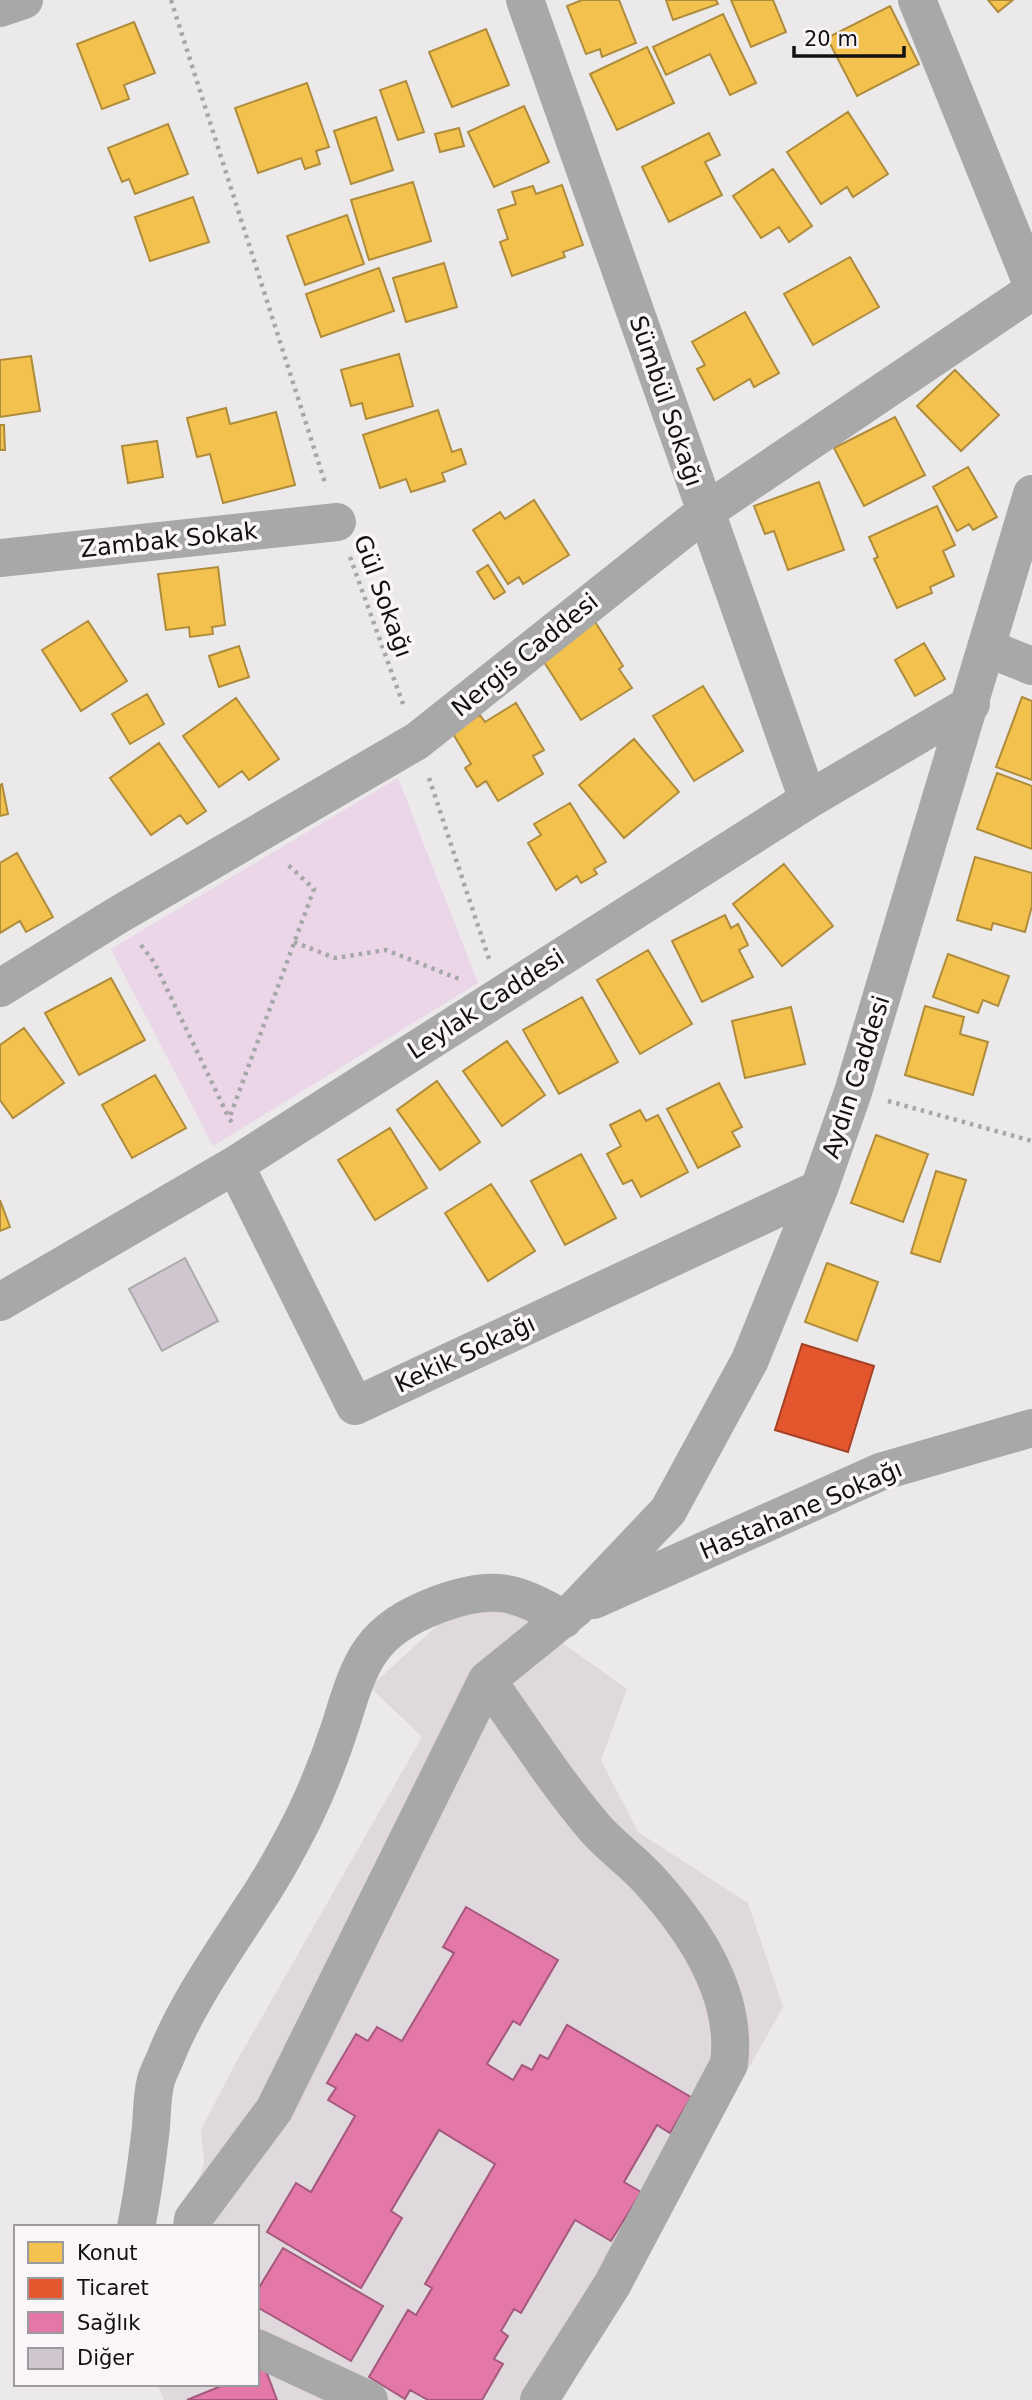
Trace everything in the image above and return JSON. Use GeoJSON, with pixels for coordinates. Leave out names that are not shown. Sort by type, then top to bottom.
{"type":"FeatureCollection","features":[{"type":"Feature","properties":{"kind":"street"},"geometry":{"type":"LineString","coordinates":[[0,8],[24,0]]}},
{"type":"Feature","properties":{"kind":"street","name":"Sümbül Sokağı"},"geometry":{"type":"LineString","coordinates":[[525,0],[808,800]]}},
{"type":"Feature","properties":{"kind":"street"},"geometry":{"type":"LineString","coordinates":[[917,0],[1032,284]]}},
{"type":"Feature","properties":{"kind":"street","name":"Nergis Caddesi"},"geometry":{"type":"LineString","coordinates":[[0,988],[118,915],[417,741],[705,512],[1032,291]]}},
{"type":"Feature","properties":{"kind":"street","name":"Aydın Caddesi"},"geometry":{"type":"LineString","coordinates":[[570,1613],[668,1511],[750,1360],[818,1189],[853,1092],[1032,494]]}},
{"type":"Feature","properties":{"kind":"street","name":"Zambak Sokak"},"geometry":{"type":"LineString","coordinates":[[0,558],[337,522]]}},
{"type":"Feature","properties":{"kind":"street"},"geometry":{"type":"LineString","coordinates":[[987,648],[1032,666]]}},
{"type":"Feature","properties":{"kind":"street","name":"Leylak Caddesi"},"geometry":{"type":"LineString","coordinates":[[0,1302],[244,1160],[808,800],[971,704]]}},
{"type":"Feature","properties":{"kind":"street","name":"Kekik Sokağı"},"geometry":{"type":"LineString","coordinates":[[244,1160],[355,1406],[818,1189]]}},
{"type":"Feature","properties":{"kind":"street","name":"Hastahane Sokağı"},"geometry":{"type":"LineString","coordinates":[[570,1613],[880,1472],[1032,1428]]}},
{"type":"Feature","properties":{"kind":"street"},"geometry":{"type":"LineString","coordinates":[[136,2225],[143,2194],[156,2081],[160,2071],[191,2002],[280,1863],[305,1815],[326,1765],[352,1684],[372,1648],[402,1620],[419,1611],[459,1596],[481,1592],[524,1597],[570,1613]]}},
{"type":"Feature","properties":{"kind":"street"},"geometry":{"type":"LineString","coordinates":[[192,2225],[193,2219],[274,2110],[487,1680],[570,1613]]}},
{"type":"Feature","properties":{"kind":"street"},"geometry":{"type":"LineString","coordinates":[[487,1680],[596,1829],[643,1874],[677,1913],[718,1985],[731,2025],[729,2064],[612,2286],[539,2400]]}},
{"type":"Feature","properties":{"kind":"street"},"geometry":{"type":"LineString","coordinates":[[259,2349],[369,2400]]}},
{"type":"Feature","properties":{"kind":"path","name":"Gül Sokağı"},"geometry":{"type":"LineString","coordinates":[[171,0],[337,522],[417,741],[501,995]]}},
{"type":"Feature","properties":{"kind":"path"},"geometry":{"type":"LineString","coordinates":[[229,1118],[314,889],[256,835]]}},
{"type":"Feature","properties":{"kind":"path"},"geometry":{"type":"LineString","coordinates":[[118,915],[154,962],[229,1118],[244,1160]]}},
{"type":"Feature","properties":{"kind":"path"},"geometry":{"type":"LineString","coordinates":[[294,942],[335,958],[386,950],[501,995]]}},
{"type":"Feature","properties":{"kind":"path"},"geometry":{"type":"LineString","coordinates":[[853,1092],[1032,1141]]}},
{"type":"Feature","properties":{"kind":"shaded area"},"geometry":{"type":"Polygon","coordinates":[[[398,778],[478,983],[213,1146],[111,949],[398,778]]]}},
{"type":"Feature","properties":{"kind":"shaded area"},"geometry":{"type":"Polygon","coordinates":[[[475,1591],[533,1622],[627,1689],[601,1760],[638,1832],[748,1903],[783,2007],[563,2400],[164,2400],[158,2386],[259,2386],[259,2225],[184,2225],[204,2163],[201,2130],[234,2066],[422,1737],[370,1687],[475,1591]]]}},
{"type":"Feature","properties":{"kind":"building: Konut"},"geometry":{"type":"Polygon","coordinates":[[[582,0],[619,0],[636,43],[602,57],[600,49],[586,54],[567,6],[582,0]]]}},
{"type":"Feature","properties":{"kind":"building: Konut"},"geometry":{"type":"Polygon","coordinates":[[[666,0],[716,0],[718,4],[673,20],[666,0]]]}},
{"type":"Feature","properties":{"kind":"building: Konut"},"geometry":{"type":"Polygon","coordinates":[[[731,0],[773,0],[786,32],[751,47],[731,0]]]}},
{"type":"Feature","properties":{"kind":"building: Konut"},"geometry":{"type":"Polygon","coordinates":[[[988,0],[1013,0],[998,12],[988,0]]]}},
{"type":"Feature","properties":{"kind":"building: Konut"},"geometry":{"type":"Polygon","coordinates":[[[890,6],[919,64],[857,96],[827,38],[890,6]]]}},
{"type":"Feature","properties":{"kind":"building: Konut"},"geometry":{"type":"Polygon","coordinates":[[[723,14],[756,83],[730,95],[710,54],[666,75],[653,47],[723,14]]]}},
{"type":"Feature","properties":{"kind":"building: Konut"},"geometry":{"type":"Polygon","coordinates":[[[134,22],[155,73],[124,85],[129,99],[102,109],[77,44],[134,22]]]}},
{"type":"Feature","properties":{"kind":"building: Konut"},"geometry":{"type":"Polygon","coordinates":[[[486,29],[509,85],[452,107],[429,52],[486,29]]]}},
{"type":"Feature","properties":{"kind":"building: Konut"},"geometry":{"type":"Polygon","coordinates":[[[647,47],[674,103],[617,130],[590,74],[647,47]]]}},
{"type":"Feature","properties":{"kind":"building: Konut"},"geometry":{"type":"Polygon","coordinates":[[[406,81],[424,132],[398,140],[380,90],[406,81]]]}},
{"type":"Feature","properties":{"kind":"building: Konut"},"geometry":{"type":"Polygon","coordinates":[[[307,83],[329,147],[316,151],[320,164],[305,169],[301,158],[258,173],[235,108],[307,83]]]}},
{"type":"Feature","properties":{"kind":"building: Konut"},"geometry":{"type":"Polygon","coordinates":[[[524,106],[549,162],[494,187],[468,132],[524,106]]]}},
{"type":"Feature","properties":{"kind":"building: Konut"},"geometry":{"type":"Polygon","coordinates":[[[848,112],[888,174],[853,197],[847,187],[821,204],[787,152],[848,112]]]}},
{"type":"Feature","properties":{"kind":"building: Konut"},"geometry":{"type":"Polygon","coordinates":[[[376,117],[393,170],[351,184],[334,131],[376,117]]]}},
{"type":"Feature","properties":{"kind":"building: Konut"},"geometry":{"type":"Polygon","coordinates":[[[168,124],[188,174],[135,194],[129,179],[122,182],[108,148],[168,124]]]}},
{"type":"Feature","properties":{"kind":"building: Konut"},"geometry":{"type":"Polygon","coordinates":[[[459,128],[464,146],[440,152],[435,134],[459,128]]]}},
{"type":"Feature","properties":{"kind":"building: Konut"},"geometry":{"type":"Polygon","coordinates":[[[709,133],[720,155],[705,162],[722,195],[669,222],[642,167],[709,133]]]}},
{"type":"Feature","properties":{"kind":"building: Konut"},"geometry":{"type":"Polygon","coordinates":[[[773,169],[812,226],[789,242],[779,227],[761,238],[733,196],[773,169]]]}},
{"type":"Feature","properties":{"kind":"building: Konut"},"geometry":{"type":"Polygon","coordinates":[[[413,182],[431,241],[369,260],[351,200],[413,182]]]}},
{"type":"Feature","properties":{"kind":"building: Konut"},"geometry":{"type":"Polygon","coordinates":[[[562,185],[583,245],[563,252],[565,257],[512,276],[500,242],[508,239],[498,210],[516,204],[512,192],[533,186],[536,194],[562,185]]]}},
{"type":"Feature","properties":{"kind":"building: Konut"},"geometry":{"type":"Polygon","coordinates":[[[193,197],[209,242],[150,261],[135,217],[193,197]]]}},
{"type":"Feature","properties":{"kind":"building: Konut"},"geometry":{"type":"Polygon","coordinates":[[[347,215],[364,264],[305,285],[287,236],[347,215]]]}},
{"type":"Feature","properties":{"kind":"building: Konut"},"geometry":{"type":"Polygon","coordinates":[[[850,257],[879,307],[813,345],[784,294],[850,257]]]}},
{"type":"Feature","properties":{"kind":"building: Konut"},"geometry":{"type":"Polygon","coordinates":[[[444,263],[457,307],[406,322],[393,278],[444,263]]]}},
{"type":"Feature","properties":{"kind":"building: Konut"},"geometry":{"type":"Polygon","coordinates":[[[379,268],[394,311],[321,337],[306,294],[379,268]]]}},
{"type":"Feature","properties":{"kind":"building: Konut"},"geometry":{"type":"Polygon","coordinates":[[[745,312],[779,373],[754,387],[750,379],[714,400],[697,369],[705,365],[692,342],[745,312]]]}},
{"type":"Feature","properties":{"kind":"building: Konut"},"geometry":{"type":"Polygon","coordinates":[[[399,354],[413,406],[366,419],[362,403],[351,406],[341,370],[399,354]]]}},
{"type":"Feature","properties":{"kind":"building: Konut"},"geometry":{"type":"Polygon","coordinates":[[[31,356],[40,411],[0,417],[0,360],[31,356]]]}},
{"type":"Feature","properties":{"kind":"building: Konut"},"geometry":{"type":"Polygon","coordinates":[[[955,370],[999,415],[961,451],[917,406],[955,370]]]}},
{"type":"Feature","properties":{"kind":"building: Konut"},"geometry":{"type":"Polygon","coordinates":[[[226,408],[230,424],[276,412],[295,485],[223,503],[210,454],[197,457],[187,418],[226,408]]]}},
{"type":"Feature","properties":{"kind":"building: Konut"},"geometry":{"type":"Polygon","coordinates":[[[438,410],[452,452],[461,449],[466,464],[442,473],[445,481],[411,492],[406,479],[380,488],[363,435],[438,410]]]}},
{"type":"Feature","properties":{"kind":"building: Konut"},"geometry":{"type":"Polygon","coordinates":[[[895,417],[925,475],[864,506],[834,448],[895,417]]]}},
{"type":"Feature","properties":{"kind":"building: Konut"},"geometry":{"type":"Polygon","coordinates":[[[0,425],[4,425],[5,450],[0,450],[0,425]]]}},
{"type":"Feature","properties":{"kind":"building: Konut"},"geometry":{"type":"Polygon","coordinates":[[[157,441],[163,477],[128,483],[122,446],[157,441]]]}},
{"type":"Feature","properties":{"kind":"building: Konut"},"geometry":{"type":"Polygon","coordinates":[[[968,467],[997,517],[973,530],[969,524],[957,531],[933,487],[968,467]]]}},
{"type":"Feature","properties":{"kind":"building: Konut"},"geometry":{"type":"Polygon","coordinates":[[[819,482],[844,550],[788,570],[774,531],[765,534],[754,506],[819,482]]]}},
{"type":"Feature","properties":{"kind":"building: Konut"},"geometry":{"type":"Polygon","coordinates":[[[534,500],[569,555],[523,584],[519,577],[508,584],[473,530],[500,512],[505,519],[534,500]]]}},
{"type":"Feature","properties":{"kind":"building: Konut"},"geometry":{"type":"Polygon","coordinates":[[[937,506],[955,545],[943,551],[954,576],[930,587],[932,593],[897,608],[874,559],[878,557],[869,537],[937,506]]]}},
{"type":"Feature","properties":{"kind":"building: Konut"},"geometry":{"type":"Polygon","coordinates":[[[488,565],[505,592],[494,599],[477,572],[488,565]]]}},
{"type":"Feature","properties":{"kind":"building: Konut"},"geometry":{"type":"Polygon","coordinates":[[[218,567],[225,625],[212,627],[213,634],[190,637],[189,627],[166,630],[158,574],[218,567]]]}},
{"type":"Feature","properties":{"kind":"building: Konut"},"geometry":{"type":"Polygon","coordinates":[[[592,617],[623,666],[619,669],[632,688],[581,720],[544,662],[592,617]]]}},
{"type":"Feature","properties":{"kind":"building: Konut"},"geometry":{"type":"Polygon","coordinates":[[[88,621],[127,681],[81,711],[42,650],[88,621]]]}},
{"type":"Feature","properties":{"kind":"building: Konut"},"geometry":{"type":"Polygon","coordinates":[[[924,643],[945,679],[915,696],[895,660],[924,643]]]}},
{"type":"Feature","properties":{"kind":"building: Konut"},"geometry":{"type":"Polygon","coordinates":[[[239,646],[249,677],[219,687],[209,656],[239,646]]]}},
{"type":"Feature","properties":{"kind":"building: Konut"},"geometry":{"type":"Polygon","coordinates":[[[703,686],[743,751],[694,781],[653,716],[703,686]]]}},
{"type":"Feature","properties":{"kind":"building: Konut"},"geometry":{"type":"Polygon","coordinates":[[[147,694],[164,724],[130,744],[112,714],[147,694]]]}},
{"type":"Feature","properties":{"kind":"building: Konut"},"geometry":{"type":"Polygon","coordinates":[[[1022,697],[1032,701],[1032,780],[996,767],[1022,697]]]}},
{"type":"Feature","properties":{"kind":"building: Konut"},"geometry":{"type":"Polygon","coordinates":[[[236,698],[279,759],[249,780],[242,771],[219,787],[183,736],[236,698]]]}},
{"type":"Feature","properties":{"kind":"building: Konut"},"geometry":{"type":"Polygon","coordinates":[[[516,703],[544,750],[533,756],[543,774],[498,801],[486,781],[477,787],[465,768],[471,764],[452,732],[480,715],[485,722],[516,703]]]}},
{"type":"Feature","properties":{"kind":"building: Konut"},"geometry":{"type":"Polygon","coordinates":[[[634,739],[679,792],[624,838],[579,785],[634,739]]]}},
{"type":"Feature","properties":{"kind":"building: Konut"},"geometry":{"type":"Polygon","coordinates":[[[159,743],[206,811],[187,824],[180,815],[151,835],[110,778],[159,743]]]}},
{"type":"Feature","properties":{"kind":"building: Konut"},"geometry":{"type":"Polygon","coordinates":[[[997,773],[1032,786],[1032,849],[977,829],[997,773]]]}},
{"type":"Feature","properties":{"kind":"building: Konut"},"geometry":{"type":"Polygon","coordinates":[[[2,784],[8,814],[0,816],[0,785],[2,784]]]}},
{"type":"Feature","properties":{"kind":"building: Konut"},"geometry":{"type":"Polygon","coordinates":[[[570,803],[606,862],[594,869],[597,874],[581,883],[577,876],[556,890],[528,843],[541,835],[534,824],[570,803]]]}},
{"type":"Feature","properties":{"kind":"building: Konut"},"geometry":{"type":"Polygon","coordinates":[[[17,853],[53,917],[26,932],[20,921],[0,933],[0,863],[17,853]]]}},
{"type":"Feature","properties":{"kind":"building: Konut"},"geometry":{"type":"Polygon","coordinates":[[[975,857],[1032,873],[1032,906],[1025,932],[993,923],[991,930],[957,920],[975,857]]]}},
{"type":"Feature","properties":{"kind":"building: Konut"},"geometry":{"type":"Polygon","coordinates":[[[784,864],[833,926],[782,966],[733,904],[784,864]]]}},
{"type":"Feature","properties":{"kind":"building: Konut"},"geometry":{"type":"Polygon","coordinates":[[[725,915],[731,928],[738,924],[748,945],[739,950],[753,977],[702,1002],[672,941],[725,915]]]}},
{"type":"Feature","properties":{"kind":"building: Konut"},"geometry":{"type":"Polygon","coordinates":[[[648,950],[692,1024],[640,1054],[597,980],[648,950]]]}},
{"type":"Feature","properties":{"kind":"building: Konut"},"geometry":{"type":"Polygon","coordinates":[[[948,954],[1009,976],[998,1006],[983,1000],[978,1013],[933,997],[948,954]]]}},
{"type":"Feature","properties":{"kind":"building: Konut"},"geometry":{"type":"Polygon","coordinates":[[[111,978],[145,1040],[79,1075],[45,1013],[111,978]]]}},
{"type":"Feature","properties":{"kind":"building: Konut"},"geometry":{"type":"Polygon","coordinates":[[[582,997],[618,1062],[559,1094],[523,1030],[582,997]]]}},
{"type":"Feature","properties":{"kind":"building: Konut"},"geometry":{"type":"Polygon","coordinates":[[[925,1006],[964,1017],[960,1034],[988,1042],[973,1095],[905,1075],[925,1006]]]}},
{"type":"Feature","properties":{"kind":"building: Konut"},"geometry":{"type":"Polygon","coordinates":[[[791,1007],[805,1064],[745,1078],[732,1021],[791,1007]]]}},
{"type":"Feature","properties":{"kind":"building: Konut"},"geometry":{"type":"Polygon","coordinates":[[[24,1028],[64,1083],[13,1118],[0,1100],[0,1045],[24,1028]]]}},
{"type":"Feature","properties":{"kind":"building: Konut"},"geometry":{"type":"Polygon","coordinates":[[[507,1041],[545,1095],[502,1126],[463,1071],[507,1041]]]}},
{"type":"Feature","properties":{"kind":"building: Konut"},"geometry":{"type":"Polygon","coordinates":[[[155,1075],[186,1128],[132,1158],[102,1105],[155,1075]]]}},
{"type":"Feature","properties":{"kind":"building: Konut"},"geometry":{"type":"Polygon","coordinates":[[[437,1081],[480,1142],[440,1170],[397,1110],[437,1081]]]}},
{"type":"Feature","properties":{"kind":"building: Konut"},"geometry":{"type":"Polygon","coordinates":[[[719,1083],[742,1127],[732,1132],[740,1146],[698,1168],[667,1109],[719,1083]]]}},
{"type":"Feature","properties":{"kind":"building: Konut"},"geometry":{"type":"Polygon","coordinates":[[[640,1110],[646,1121],[658,1115],[688,1172],[641,1197],[632,1180],[623,1184],[607,1154],[621,1146],[610,1125],[640,1110]]]}},
{"type":"Feature","properties":{"kind":"building: Konut"},"geometry":{"type":"Polygon","coordinates":[[[390,1128],[427,1188],[375,1220],[338,1160],[390,1128]]]}},
{"type":"Feature","properties":{"kind":"building: Konut"},"geometry":{"type":"Polygon","coordinates":[[[876,1135],[928,1154],[903,1222],[851,1203],[876,1135]]]}},
{"type":"Feature","properties":{"kind":"building: Konut"},"geometry":{"type":"Polygon","coordinates":[[[581,1154],[616,1218],[565,1245],[531,1181],[581,1154]]]}},
{"type":"Feature","properties":{"kind":"building: Konut"},"geometry":{"type":"Polygon","coordinates":[[[936,1171],[966,1180],[940,1262],[911,1253],[936,1171]]]}},
{"type":"Feature","properties":{"kind":"building: Konut"},"geometry":{"type":"Polygon","coordinates":[[[491,1184],[535,1251],[488,1281],[445,1213],[491,1184]]]}},
{"type":"Feature","properties":{"kind":"building: Konut"},"geometry":{"type":"Polygon","coordinates":[[[0,1200],[10,1227],[0,1231],[0,1200]]]}},
{"type":"Feature","properties":{"kind":"building: Konut"},"geometry":{"type":"Polygon","coordinates":[[[827,1263],[878,1282],[857,1341],[805,1322],[827,1263]]]}},
{"type":"Feature","properties":{"kind":"building: Ticaret"},"geometry":{"type":"Polygon","coordinates":[[[802,1344],[874,1366],[848,1452],[775,1430],[802,1344]]]}},
{"type":"Feature","properties":{"kind":"building: Sağlık"},"geometry":{"type":"Polygon","coordinates":[[[466,1907],[558,1960],[520,2025],[513,2021],[487,2064],[513,2080],[522,2065],[532,2070],[540,2055],[548,2059],[567,2025],[691,2097],[670,2133],[657,2125],[624,2182],[641,2192],[611,2241],[575,2220],[521,2313],[514,2309],[501,2331],[508,2336],[494,2359],[503,2364],[482,2400],[428,2400],[410,2390],[405,2399],[369,2377],[408,2310],[416,2315],[432,2288],[425,2284],[495,2164],[439,2130],[391,2211],[402,2218],[361,2288],[267,2232],[296,2183],[311,2192],[355,2116],[328,2100],[336,2088],[327,2083],[356,2034],[368,2041],[377,2027],[402,2041],[454,1953],[443,1947],[466,1907]]]}},
{"type":"Feature","properties":{"kind":"building: Sağlık"},"geometry":{"type":"Polygon","coordinates":[[[283,2248],[383,2306],[351,2361],[259,2308],[259,2288],[283,2248]]]}},
{"type":"Feature","properties":{"kind":"building: Sağlık"},"geometry":{"type":"Polygon","coordinates":[[[265,2368],[277,2400],[187,2400],[221,2386],[259,2386],[259,2370],[265,2368]]]}},
{"type":"Feature","properties":{"kind":"building: Diğer"},"geometry":{"type":"Polygon","coordinates":[[[185,1258],[218,1321],[162,1351],[129,1289],[185,1258]]]}}]}
